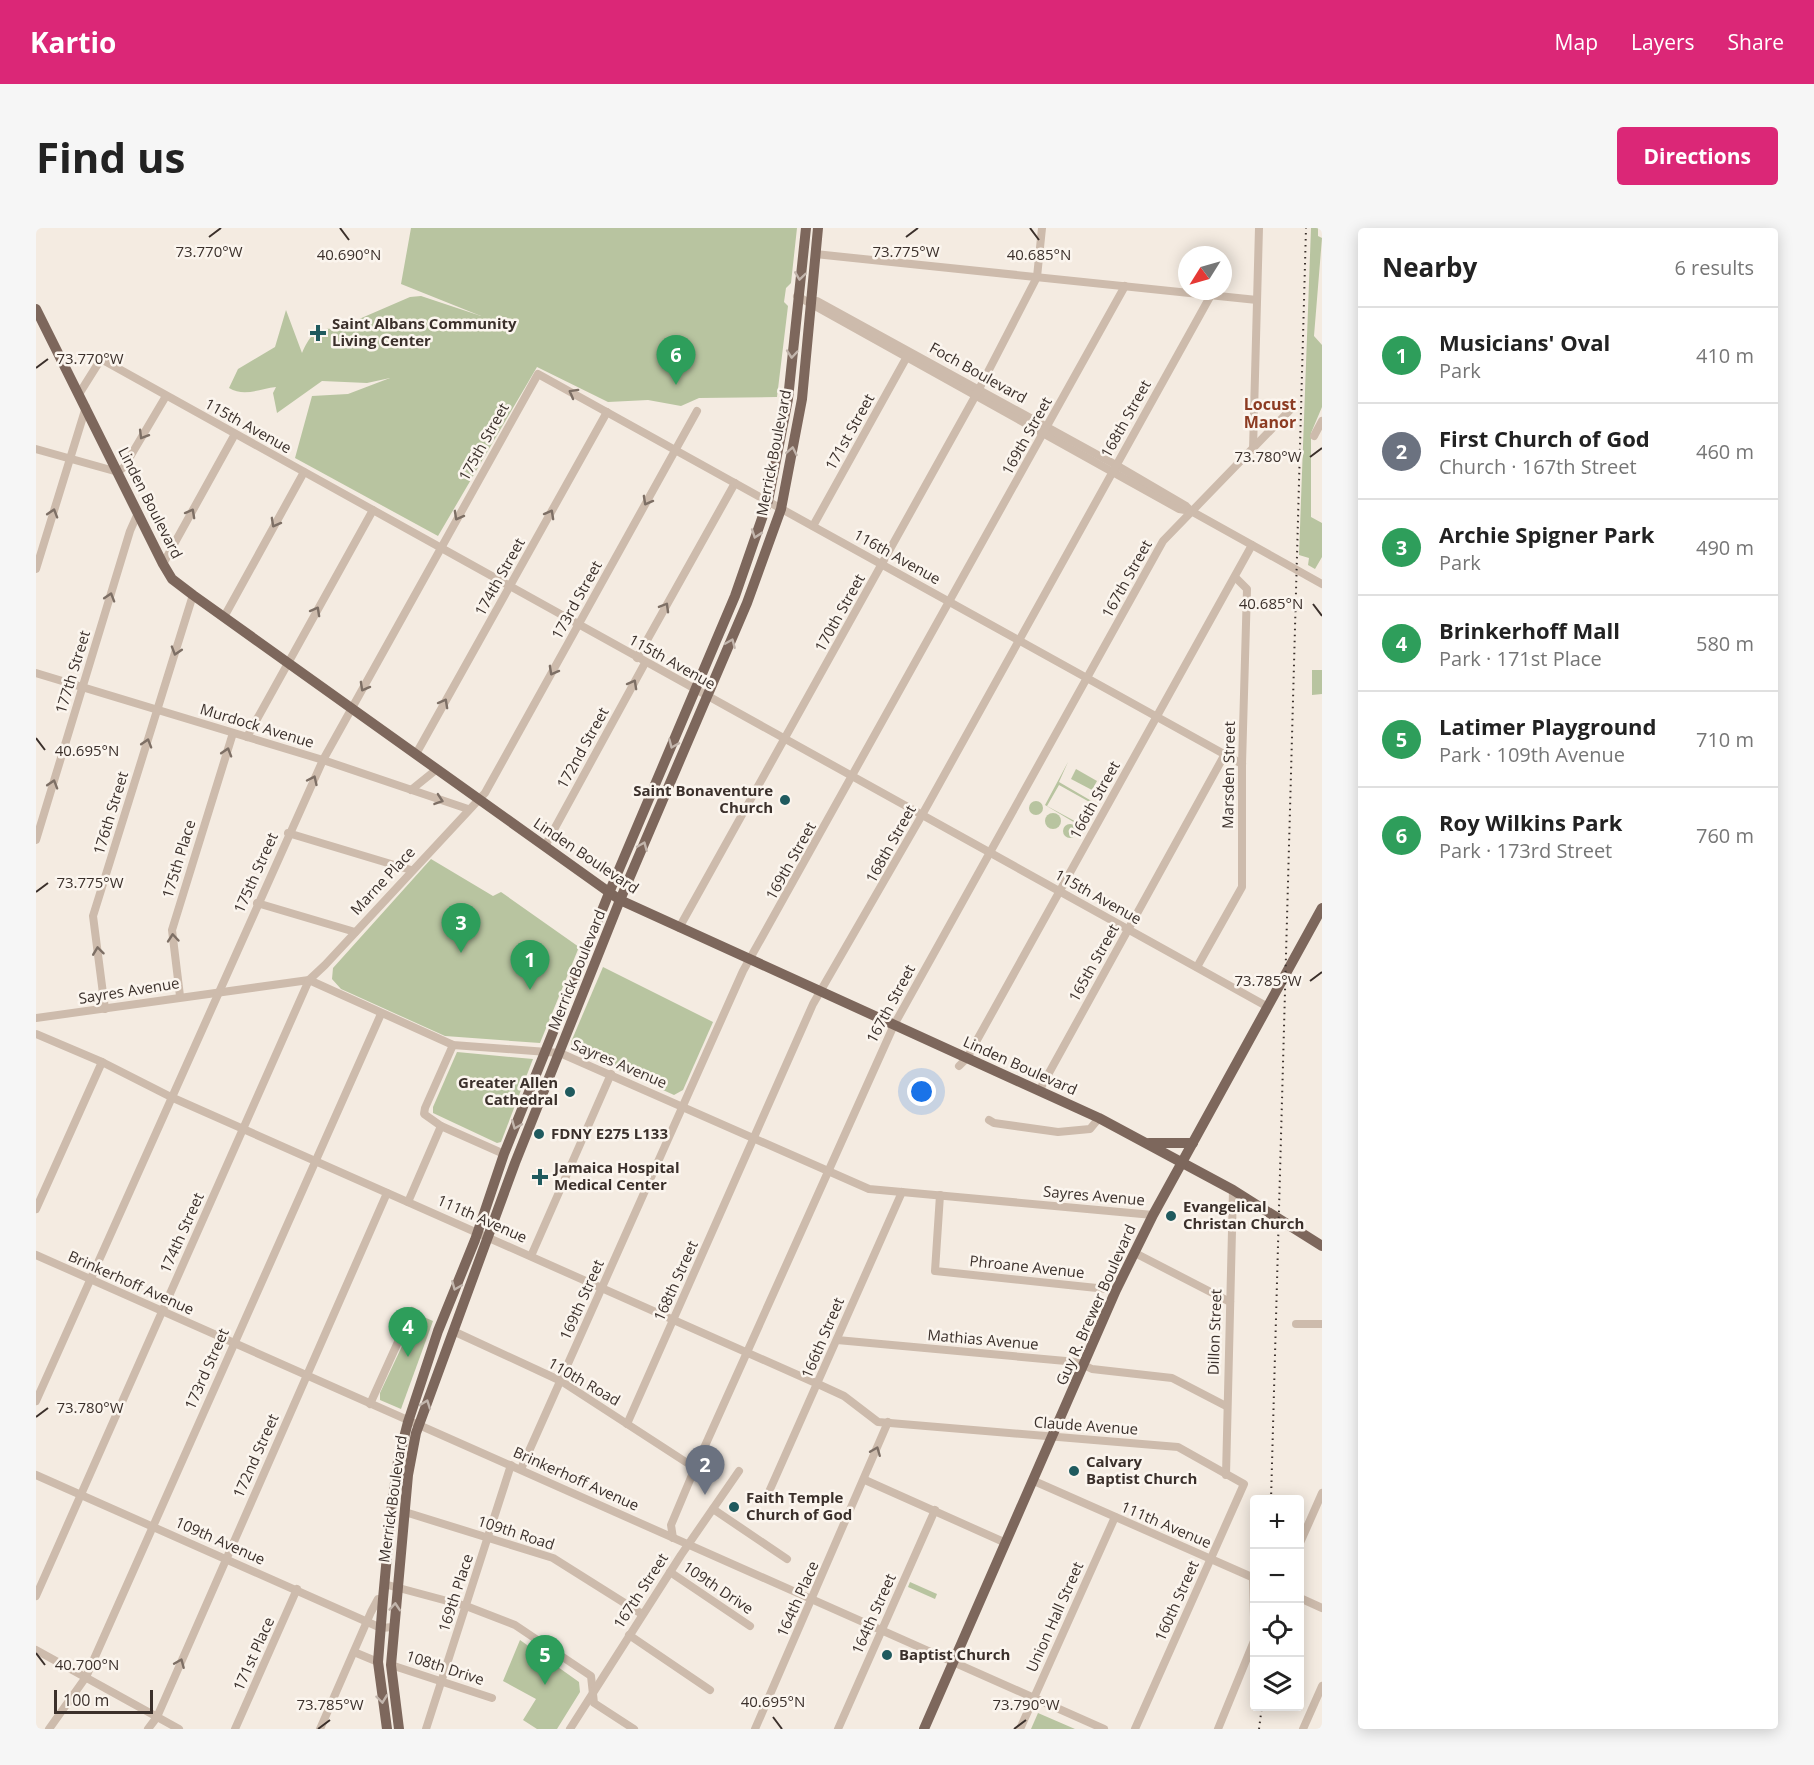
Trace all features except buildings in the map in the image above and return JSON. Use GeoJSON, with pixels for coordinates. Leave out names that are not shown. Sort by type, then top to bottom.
{"type":"FeatureCollection","features":[{"type":"Feature","properties":{"kind":"main road","name":"Merrick Boulevard"},"geometry":{"type":"LineString","coordinates":[[399,1729],[391,1665],[397,1586],[413,1424],[438,1331],[477,1232],[504,1154],[609,893],[736,593],[768,501],[788,399],[797,296],[806,228]]}},
{"type":"Feature","properties":{"kind":"main road","name":"Merrick Boulevard"},"geometry":{"type":"LineString","coordinates":[[387,1729],[378,1662],[382,1599],[398,1461],[490,1238],[515,1163],[620,900],[708,697],[749,597],[781,509],[801,399],[818,228]]}},
{"type":"Feature","properties":{"kind":"main road","name":"Linden Boulevard"},"geometry":{"type":"LineString","coordinates":[[36,309],[163,564],[172,579],[193,595],[620,900],[894,1025],[963,1062],[1039,1091],[1099,1118],[1233,1190],[1322,1246]]}},
{"type":"Feature","properties":{"kind":"main road"},"geometry":{"type":"LineString","coordinates":[[736,593],[749,597]]}},
{"type":"Feature","properties":{"kind":"main road","name":"Guy R. Brewer Boulevard"},"geometry":{"type":"LineString","coordinates":[[924,1729],[1116,1290],[1182,1162],[1268,1007],[1316,929],[1322,908]]}},
{"type":"Feature","properties":{"kind":"main road"},"geometry":{"type":"LineString","coordinates":[[1146,1143],[1193,1143]]}},
{"type":"Feature","properties":{"kind":"street"},"geometry":{"type":"LineString","coordinates":[[1037,277],[1042,228]]}},
{"type":"Feature","properties":{"kind":"street"},"geometry":{"type":"LineString","coordinates":[[1253,450],[1259,228]]}},
{"type":"Feature","properties":{"kind":"street"},"geometry":{"type":"LineString","coordinates":[[815,254],[1178,292]]}},
{"type":"Feature","properties":{"kind":"street","name":"170th Street"},"geometry":{"type":"LineString","coordinates":[[679,928],[977,393],[1037,277]]}},
{"type":"Feature","properties":{"kind":"street","name":"169th Street"},"geometry":{"type":"LineString","coordinates":[[521,1469],[742,971],[853,777],[1125,286]]}},
{"type":"Feature","properties":{"kind":"street","name":"Foch Boulevard"},"geometry":{"type":"LineString","coordinates":[[797,296],[1186,506],[1191,512],[1321,582]]}},
{"type":"Feature","properties":{"kind":"street"},"geometry":{"type":"LineString","coordinates":[[1232,297],[1257,300]]}},
{"type":"Feature","properties":{"kind":"street","name":"168th Street"},"geometry":{"type":"LineString","coordinates":[[627,1424],[813,1004],[822,993],[922,815],[1208,300]]}},
{"type":"Feature","properties":{"kind":"street","name":"171st Street"},"geometry":{"type":"LineString","coordinates":[[813,526],[908,355]]}},
{"type":"Feature","properties":{"kind":"street","name":"115th Avenue"},"geometry":{"type":"LineString","coordinates":[[79,394],[101,359],[441,547],[641,661],[1268,1007]]}},
{"type":"Feature","properties":{"kind":"street","name":"116th Avenue"},"geometry":{"type":"LineString","coordinates":[[538,374],[1242,764]]}},
{"type":"Feature","properties":{"kind":"street","name":"175th Street"},"geometry":{"type":"LineString","coordinates":[[36,1401],[220,991],[288,833],[323,760],[538,374]]}},
{"type":"Feature","properties":{"kind":"street"},"geometry":{"type":"LineString","coordinates":[[36,449],[118,472],[124,467],[166,396]]}},
{"type":"Feature","properties":{"kind":"street"},"geometry":{"type":"LineString","coordinates":[[36,569],[86,407]]}},
{"type":"Feature","properties":{"kind":"street","name":"167th Street"},"geometry":{"type":"LineString","coordinates":[[673,1538],[671,1525],[695,1468],[894,1025],[1163,541],[1291,410]]}},
{"type":"Feature","properties":{"kind":"street","name":"173rd Street"},"geometry":{"type":"LineString","coordinates":[[477,799],[485,793],[697,411]]}},
{"type":"Feature","properties":{"kind":"street","name":"174th Street"},"geometry":{"type":"LineString","coordinates":[[416,754],[607,412]]}},
{"type":"Feature","properties":{"kind":"street"},"geometry":{"type":"LineString","coordinates":[[1314,436],[1322,421]]}},
{"type":"Feature","properties":{"kind":"street"},"geometry":{"type":"LineString","coordinates":[[163,564],[235,434]]}},
{"type":"Feature","properties":{"kind":"street"},"geometry":{"type":"LineString","coordinates":[[224,617],[304,472]]}},
{"type":"Feature","properties":{"kind":"street","name":"172nd Street"},"geometry":{"type":"LineString","coordinates":[[545,846],[735,483]]}},
{"type":"Feature","properties":{"kind":"street"},"geometry":{"type":"LineString","coordinates":[[247,737],[372,510]]}},
{"type":"Feature","properties":{"kind":"street","name":"177th Street"},"geometry":{"type":"LineString","coordinates":[[36,840],[130,531],[138,513]]}},
{"type":"Feature","properties":{"kind":"street","name":"166th Street"},"geometry":{"type":"LineString","coordinates":[[963,1062],[1252,546]]}},
{"type":"Feature","properties":{"kind":"street","name":"Marsden Street"},"geometry":{"type":"LineString","coordinates":[[1197,967],[1242,887],[1242,764],[1247,589],[1235,577]]}},
{"type":"Feature","properties":{"kind":"street","name":"176th Street"},"geometry":{"type":"LineString","coordinates":[[105,1009],[93,916],[193,595]]}},
{"type":"Feature","properties":{"kind":"street","name":"Murdock Avenue"},"geometry":{"type":"LineString","coordinates":[[36,673],[323,760],[468,809]]}},
{"type":"Feature","properties":{"kind":"street","name":"175th Place"},"geometry":{"type":"LineString","coordinates":[[180,996],[172,930],[233,733]]}},
{"type":"Feature","properties":{"kind":"street","name":"165th Street"},"geometry":{"type":"LineString","coordinates":[[1039,1091],[1225,754]]}},
{"type":"Feature","properties":{"kind":"street"},"geometry":{"type":"LineString","coordinates":[[411,790],[437,769]]}},
{"type":"Feature","properties":{"kind":"street","name":"Marne Place"},"geometry":{"type":"LineString","coordinates":[[309,980],[477,799]]}},
{"type":"Feature","properties":{"kind":"street"},"geometry":{"type":"LineString","coordinates":[[288,833],[411,870]]}},
{"type":"Feature","properties":{"kind":"street"},"geometry":{"type":"LineString","coordinates":[[257,903],[354,932]]}},
{"type":"Feature","properties":{"kind":"street","name":"174th Street"},"geometry":{"type":"LineString","coordinates":[[36,1596],[309,980]]}},
{"type":"Feature","properties":{"kind":"street","name":"Sayres Avenue"},"geometry":{"type":"LineString","coordinates":[[36,1018],[180,996],[309,980],[453,1045],[560,1053],[869,1189],[1153,1215]]}},
{"type":"Feature","properties":{"kind":"street","name":"173rd Street"},"geometry":{"type":"LineString","coordinates":[[49,1729],[86,1677],[381,1014]]}},
{"type":"Feature","properties":{"kind":"street","name":"111th Avenue"},"geometry":{"type":"LineString","coordinates":[[36,1034],[102,1062],[171,1097],[818,1384],[844,1396],[878,1422],[916,1425]]}},
{"type":"Feature","properties":{"kind":"street"},"geometry":{"type":"LineString","coordinates":[[453,1045],[424,1114],[441,1126],[504,1154]]}},
{"type":"Feature","properties":{"kind":"street"},"geometry":{"type":"LineString","coordinates":[[36,1209],[102,1062]]}},
{"type":"Feature","properties":{"kind":"street"},"geometry":{"type":"LineString","coordinates":[[531,1256],[611,1074]]}},
{"type":"Feature","properties":{"kind":"street"},"geometry":{"type":"LineString","coordinates":[[989,1120],[994,1123],[1058,1132],[1090,1129],[1099,1118]]}},
{"type":"Feature","properties":{"kind":"street"},"geometry":{"type":"LineString","coordinates":[[408,1202],[441,1126]]}},
{"type":"Feature","properties":{"kind":"street","name":"Dillon Street"},"geometry":{"type":"LineString","coordinates":[[1226,1475],[1233,1190]]}},
{"type":"Feature","properties":{"kind":"street","name":"166th Street"},"geometry":{"type":"LineString","coordinates":[[768,1494],[902,1192]]}},
{"type":"Feature","properties":{"kind":"street","name":"172nd Street"},"geometry":{"type":"LineString","coordinates":[[148,1729],[157,1717],[387,1193]]}},
{"type":"Feature","properties":{"kind":"street","name":"Phroane Avenue"},"geometry":{"type":"LineString","coordinates":[[940,1195],[935,1271],[1116,1290]]}},
{"type":"Feature","properties":{"kind":"street"},"geometry":{"type":"LineString","coordinates":[[1135,1253],[1230,1302]]}},
{"type":"Feature","properties":{"kind":"street","name":"Brinkerhoff Avenue"},"geometry":{"type":"LineString","coordinates":[[36,1255],[1104,1729]]}},
{"type":"Feature","properties":{"kind":"street"},"geometry":{"type":"LineString","coordinates":[[370,1404],[412,1311]]}},
{"type":"Feature","properties":{"kind":"street"},"geometry":{"type":"LineString","coordinates":[[1296,1324],[1322,1323]]}},
{"type":"Feature","properties":{"kind":"street","name":"110th Road"},"geometry":{"type":"LineString","coordinates":[[453,1331],[561,1381],[695,1468]]}},
{"type":"Feature","properties":{"kind":"street","name":"Mathias Avenue"},"geometry":{"type":"LineString","coordinates":[[837,1341],[1074,1362],[1084,1367],[1172,1378],[1226,1406]]}},
{"type":"Feature","properties":{"kind":"street","name":"164th Place"},"geometry":{"type":"LineString","coordinates":[[755,1729],[865,1480],[888,1422]]}},
{"type":"Feature","properties":{"kind":"street","name":"Claude Avenue"},"geometry":{"type":"LineString","coordinates":[[916,1425],[1178,1447],[1244,1484]]}},
{"type":"Feature","properties":{"kind":"street","name":"169th Place"},"geometry":{"type":"LineString","coordinates":[[426,1729],[511,1464]]}},
{"type":"Feature","properties":{"kind":"street","name":"167th Street"},"geometry":{"type":"LineString","coordinates":[[570,1729],[642,1614],[739,1471]]}},
{"type":"Feature","properties":{"kind":"street","name":"109th Avenue"},"geometry":{"type":"LineString","coordinates":[[36,1474],[381,1628]]}},
{"type":"Feature","properties":{"kind":"street"},"geometry":{"type":"LineString","coordinates":[[865,1480],[1006,1543]]}},
{"type":"Feature","properties":{"kind":"street","name":"111th Avenue"},"geometry":{"type":"LineString","coordinates":[[1034,1481],[1250,1576]]}},
{"type":"Feature","properties":{"kind":"street","name":"160th Street"},"geometry":{"type":"LineString","coordinates":[[1135,1729],[1244,1484]]}},
{"type":"Feature","properties":{"kind":"street"},"geometry":{"type":"LineString","coordinates":[[1304,1532],[1322,1493]]}},
{"type":"Feature","properties":{"kind":"street"},"geometry":{"type":"LineString","coordinates":[[713,1509],[787,1559]]}},
{"type":"Feature","properties":{"kind":"street","name":"164th Street"},"geometry":{"type":"LineString","coordinates":[[838,1729],[934,1510]]}},
{"type":"Feature","properties":{"kind":"street","name":"109th Road"},"geometry":{"type":"LineString","coordinates":[[405,1512],[553,1558],[642,1614]]}},
{"type":"Feature","properties":{"kind":"street","name":"Union Hall Street"},"geometry":{"type":"LineString","coordinates":[[1020,1729],[1115,1517]]}},
{"type":"Feature","properties":{"kind":"street","name":"109th Drive"},"geometry":{"type":"LineString","coordinates":[[670,1572],[750,1626]]}},
{"type":"Feature","properties":{"kind":"street"},"geometry":{"type":"LineString","coordinates":[[384,1584],[466,1606],[515,1625],[591,1676],[594,1703],[634,1729]]}},
{"type":"Feature","properties":{"kind":"street","name":"171st Place"},"geometry":{"type":"LineString","coordinates":[[235,1729],[297,1589]]}},
{"type":"Feature","properties":{"kind":"street"},"geometry":{"type":"LineString","coordinates":[[320,1729],[367,1621],[378,1599],[382,1599]]}},
{"type":"Feature","properties":{"kind":"street"},"geometry":{"type":"LineString","coordinates":[[1304,1600],[1322,1608]]}},
{"type":"Feature","properties":{"kind":"street"},"geometry":{"type":"LineString","coordinates":[[381,1628],[393,1627]]}},
{"type":"Feature","properties":{"kind":"street"},"geometry":{"type":"LineString","coordinates":[[629,1635],[710,1690]]}},
{"type":"Feature","properties":{"kind":"street"},"geometry":{"type":"LineString","coordinates":[[36,1650],[179,1729]]}},
{"type":"Feature","properties":{"kind":"street"},"geometry":{"type":"LineString","coordinates":[[1218,1729],[1250,1651]]}},
{"type":"Feature","properties":{"kind":"street"},"geometry":{"type":"LineString","coordinates":[[354,1652],[378,1662]]}},
{"type":"Feature","properties":{"kind":"street","name":"108th Drive"},"geometry":{"type":"LineString","coordinates":[[391,1665],[492,1698]]}},
{"type":"Feature","properties":{"kind":"street"},"geometry":{"type":"LineString","coordinates":[[1303,1729],[1322,1686]]}},
{"type":"Feature","properties":{"kind":"green space"},"geometry":{"type":"Polygon","coordinates":[[[411,228],[797,228],[791,283],[786,288],[784,302],[788,306],[777,397],[699,398],[681,406],[648,400],[608,402],[537,367],[438,536],[295,458],[312,396],[348,394],[390,378],[367,383],[322,381],[277,413],[273,393],[276,387],[246,392],[229,388],[238,369],[275,347],[286,310],[302,353],[311,337],[319,331],[336,329],[410,297],[421,296],[481,316],[401,284],[411,228]]]}},
{"type":"Feature","properties":{"kind":"green space"},"geometry":{"type":"Polygon","coordinates":[[[1311,228],[1318,228],[1318,236],[1322,238],[1314,336],[1322,345],[1322,407],[1311,433],[1311,517],[1322,523],[1322,557],[1315,569],[1308,565],[1309,558],[1299,555],[1311,228]]]}},
{"type":"Feature","properties":{"kind":"green space"},"geometry":{"type":"Polygon","coordinates":[[[1312,670],[1322,670],[1322,694],[1312,695],[1312,670]]]}},
{"type":"Feature","properties":{"kind":"green space"},"geometry":{"type":"Polygon","coordinates":[[[1068,762],[1059,782],[1095,803],[1082,827],[1045,805],[1068,762]],[[1059,785],[1047,806],[1082,825],[1093,804],[1059,785]]]}},
{"type":"Feature","properties":{"kind":"green space"},"geometry":{"type":"Polygon","coordinates":[[[1076,769],[1097,781],[1092,790],[1071,779],[1076,769]]]}},
{"type":"Feature","properties":{"kind":"green space"},"geometry":{"type":"Polygon","coordinates":[[[1036,801],[1041,803],[1043,808],[1041,813],[1036,815],[1031,813],[1029,808],[1031,803],[1036,801]]]}},
{"type":"Feature","properties":{"kind":"green space"},"geometry":{"type":"Polygon","coordinates":[[[1053,813],[1061,821],[1053,829],[1045,821],[1053,813]]]}},
{"type":"Feature","properties":{"kind":"green space"},"geometry":{"type":"Polygon","coordinates":[[[1067,824],[1073,824],[1077,831],[1073,838],[1067,838],[1063,834],[1063,828],[1067,824]]]}},
{"type":"Feature","properties":{"kind":"green space"},"geometry":{"type":"Polygon","coordinates":[[[431,859],[493,896],[501,892],[579,947],[540,1043],[445,1036],[341,989],[332,979],[333,968],[431,859]]]}},
{"type":"Feature","properties":{"kind":"green space"},"geometry":{"type":"Polygon","coordinates":[[[603,967],[713,1022],[683,1090],[674,1095],[572,1049],[571,1042],[603,967]]]}},
{"type":"Feature","properties":{"kind":"green space"},"geometry":{"type":"Polygon","coordinates":[[[457,1052],[533,1059],[501,1142],[497,1143],[433,1113],[433,1107],[457,1052]]]}},
{"type":"Feature","properties":{"kind":"green space"},"geometry":{"type":"Polygon","coordinates":[[[417,1314],[433,1321],[401,1409],[380,1400],[380,1393],[417,1314]]]}},
{"type":"Feature","properties":{"kind":"green space"},"geometry":{"type":"Polygon","coordinates":[[[910,1582],[937,1594],[935,1599],[908,1587],[910,1582]]]}},
{"type":"Feature","properties":{"kind":"green space"},"geometry":{"type":"Polygon","coordinates":[[[520,1640],[579,1682],[580,1692],[557,1729],[537,1729],[523,1720],[536,1699],[503,1681],[520,1640]]]}},
{"type":"Feature","properties":{"kind":"green space"},"geometry":{"type":"Polygon","coordinates":[[[1038,1713],[1075,1729],[1031,1729],[1038,1713]]]}},
{"type":"Feature","properties":{"kind":"railway"},"geometry":{"type":"LineString","coordinates":[[1271,1495],[1306,228]]}},
{"type":"Feature","properties":{"kind":"railway"},"geometry":{"type":"LineString","coordinates":[[1259,1729],[1261,1711]]}},
{"type":"Feature","properties":{"kind":"place","name":"Saint Albans Community Living Center"},"geometry":{"type":"Point","coordinates":[318,333]}},
{"type":"Feature","properties":{"kind":"place","name":"Roy Wilkins Park"},"geometry":{"type":"Point","coordinates":[676,385]}},
{"type":"Feature","properties":{"kind":"place","name":"Saint Bonaventure Church"},"geometry":{"type":"Point","coordinates":[785,800]}},
{"type":"Feature","properties":{"kind":"place","name":"Archie Spigner Park"},"geometry":{"type":"Point","coordinates":[461,953]}},
{"type":"Feature","properties":{"kind":"place","name":"Musicians' Oval"},"geometry":{"type":"Point","coordinates":[530,990]}},
{"type":"Feature","properties":{"kind":"place","name":"Greater Allen Cathedral"},"geometry":{"type":"Point","coordinates":[570,1092]}},
{"type":"Feature","properties":{"kind":"place","name":"FDNY E275 L133"},"geometry":{"type":"Point","coordinates":[539,1134]}},
{"type":"Feature","properties":{"kind":"place","name":"Jamaica Hospital Medical Center"},"geometry":{"type":"Point","coordinates":[540,1177]}},
{"type":"Feature","properties":{"kind":"place","name":"Evangelical Christan Church"},"geometry":{"type":"Point","coordinates":[1171,1216]}},
{"type":"Feature","properties":{"kind":"place","name":"Brinkerhoff Mall"},"geometry":{"type":"Point","coordinates":[408,1357]}},
{"type":"Feature","properties":{"kind":"place","name":"Calvary Baptist Church"},"geometry":{"type":"Point","coordinates":[1074,1471]}},
{"type":"Feature","properties":{"kind":"place","name":"First Church of God"},"geometry":{"type":"Point","coordinates":[705,1495]}},
{"type":"Feature","properties":{"kind":"place","name":"Faith Temple Church of God"},"geometry":{"type":"Point","coordinates":[734,1507]}},
{"type":"Feature","properties":{"kind":"place","name":"Baptist Church"},"geometry":{"type":"Point","coordinates":[887,1655]}},
{"type":"Feature","properties":{"kind":"place","name":"Latimer Playground"},"geometry":{"type":"Point","coordinates":[545,1685]}},
{"type":"Feature","properties":{"kind":"district","name":"Locust Manor"},"geometry":{"type":"Point","coordinates":[1270,413]}}]}
